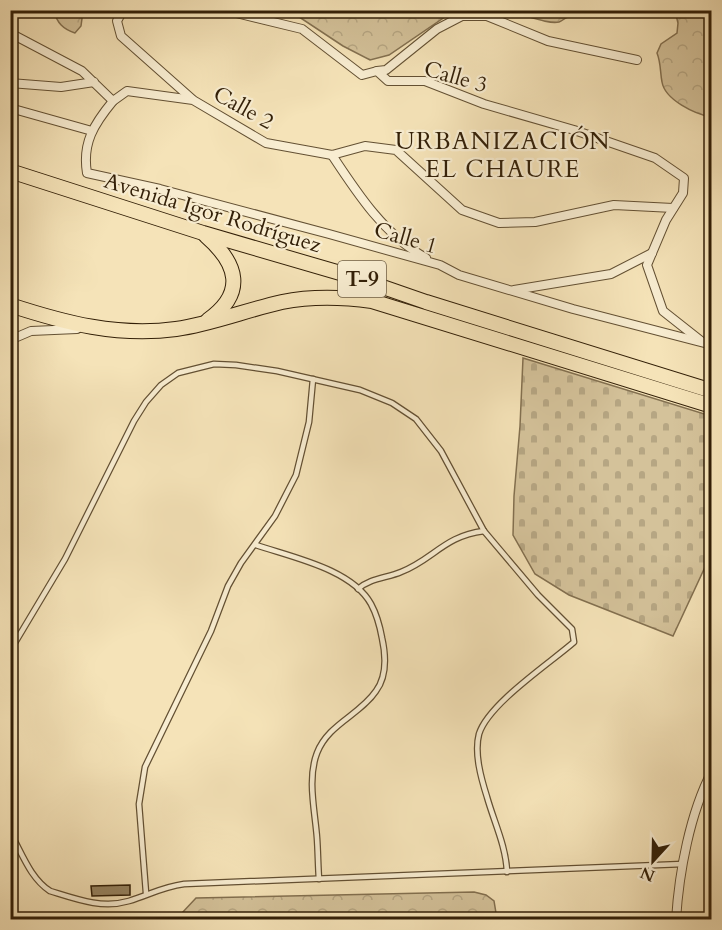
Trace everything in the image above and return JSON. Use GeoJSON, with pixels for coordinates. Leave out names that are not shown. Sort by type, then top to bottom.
{"type":"FeatureCollection","features":[{"type":"Feature","properties":{"kind":"highway","name":"Avenida Igor Rodríguez"},"geometry":{"type":"LineString","coordinates":[[10,171],[203,233],[354,277],[426,302],[711,391]]}},
{"type":"Feature","properties":{"kind":"highway","name":"T-9"},"geometry":{"type":"LineString","coordinates":[[203,233],[221,249],[229,262],[234,285],[230,299],[221,310],[204,322]]}},
{"type":"Feature","properties":{"kind":"highway","name":"T-9"},"geometry":{"type":"LineString","coordinates":[[10,305],[57,321],[94,328],[145,332],[177,329],[299,299],[345,297],[372,301],[711,406]]}},
{"type":"Feature","properties":{"kind":"street"},"geometry":{"type":"LineString","coordinates":[[123,10],[117,21],[121,36],[193,100]]}},
{"type":"Feature","properties":{"kind":"street","name":"Calle 3"},"geometry":{"type":"LineString","coordinates":[[224,10],[302,29],[362,75],[377,71],[388,81],[425,81],[484,104],[574,130],[655,158],[684,178],[683,193],[673,208]]}},
{"type":"Feature","properties":{"kind":"street"},"geometry":{"type":"LineString","coordinates":[[377,71],[386,70],[437,29],[462,16],[487,16],[548,41],[637,60]]}},
{"type":"Feature","properties":{"kind":"street"},"geometry":{"type":"LineString","coordinates":[[10,33],[82,71],[113,101],[92,131],[10,108]]}},
{"type":"Feature","properties":{"kind":"street"},"geometry":{"type":"LineString","coordinates":[[10,83],[61,87],[94,82]]}},
{"type":"Feature","properties":{"kind":"street","name":"Calle 2"},"geometry":{"type":"LineString","coordinates":[[113,101],[127,91],[193,100],[266,143],[332,155],[365,146],[396,150],[462,210],[499,223],[535,222],[614,205],[673,208]]}},
{"type":"Feature","properties":{"kind":"street","name":"Calle 1"},"geometry":{"type":"LineString","coordinates":[[92,131],[88,137],[84,157],[87,173],[160,189],[440,265],[459,275],[510,291],[707,344]]}},
{"type":"Feature","properties":{"kind":"street"},"geometry":{"type":"LineString","coordinates":[[332,155],[363,202],[409,249],[440,265]]}},
{"type":"Feature","properties":{"kind":"street"},"geometry":{"type":"LineString","coordinates":[[673,208],[647,265],[663,311],[707,344]]}},
{"type":"Feature","properties":{"kind":"street"},"geometry":{"type":"LineString","coordinates":[[510,291],[611,274],[652,253]]}},
{"type":"Feature","properties":{"kind":"street"},"geometry":{"type":"LineString","coordinates":[[10,340],[31,331],[94,328]]}},
{"type":"Feature","properties":{"kind":"street"},"geometry":{"type":"LineString","coordinates":[[676,920],[683,864],[700,793],[711,771]]}},
{"type":"Feature","properties":{"kind":"lane"},"geometry":{"type":"LineString","coordinates":[[10,651],[65,559],[140,411],[161,385],[178,373],[214,364],[277,371],[371,393],[392,403],[416,419],[441,451],[484,531],[538,595],[570,626],[575,638],[574,642],[491,713],[480,732],[477,750],[486,794],[507,856],[507,872]]}},
{"type":"Feature","properties":{"kind":"lane"},"geometry":{"type":"LineString","coordinates":[[146,893],[139,804],[146,766],[211,631],[228,586],[241,563],[275,516],[296,475],[309,422],[313,380]]}},
{"type":"Feature","properties":{"kind":"lane"},"geometry":{"type":"LineString","coordinates":[[358,589],[369,581],[392,576],[409,569],[462,535],[484,531]]}},
{"type":"Feature","properties":{"kind":"lane"},"geometry":{"type":"LineString","coordinates":[[256,545],[331,571],[358,589],[370,603],[376,616],[383,644],[385,672],[379,686],[372,697],[325,737],[314,760],[312,796],[319,879]]}},
{"type":"Feature","properties":{"kind":"lane"},"geometry":{"type":"LineString","coordinates":[[10,832],[39,883],[50,891],[88,902],[108,904],[128,901],[165,887],[184,884],[683,864]]}},
{"type":"Feature","properties":{"kind":"green space"},"geometry":{"type":"Polygon","coordinates":[[[54,11],[83,11],[81,26],[75,33],[67,30],[61,25],[54,11]]]}},
{"type":"Feature","properties":{"kind":"green space"},"geometry":{"type":"Polygon","coordinates":[[[290,11],[468,11],[445,17],[389,55],[370,60],[343,46],[290,11]]]}},
{"type":"Feature","properties":{"kind":"green space"},"geometry":{"type":"Polygon","coordinates":[[[505,11],[566,11],[568,17],[554,22],[505,11]]]}},
{"type":"Feature","properties":{"kind":"green space"},"geometry":{"type":"Polygon","coordinates":[[[675,11],[711,11],[711,117],[682,105],[664,89],[657,53],[661,44],[677,33],[678,23],[675,11]]]}},
{"type":"Feature","properties":{"kind":"green space"},"geometry":{"type":"Polygon","coordinates":[[[523,358],[711,416],[711,554],[673,636],[569,595],[535,574],[513,535],[523,358]]]}},
{"type":"Feature","properties":{"kind":"green space"},"geometry":{"type":"Polygon","coordinates":[[[474,892],[486,895],[494,901],[497,919],[181,919],[181,914],[196,898],[474,892]]]}},
{"type":"Feature","properties":{"kind":"building"},"geometry":{"type":"Polygon","coordinates":[[[130,885],[130,895],[92,896],[91,886],[130,885]]]}},
{"type":"Feature","properties":{"kind":"district","name":"URBANIZACIÓN EL CHAURE"},"geometry":{"type":"Point","coordinates":[503,155]}}]}
